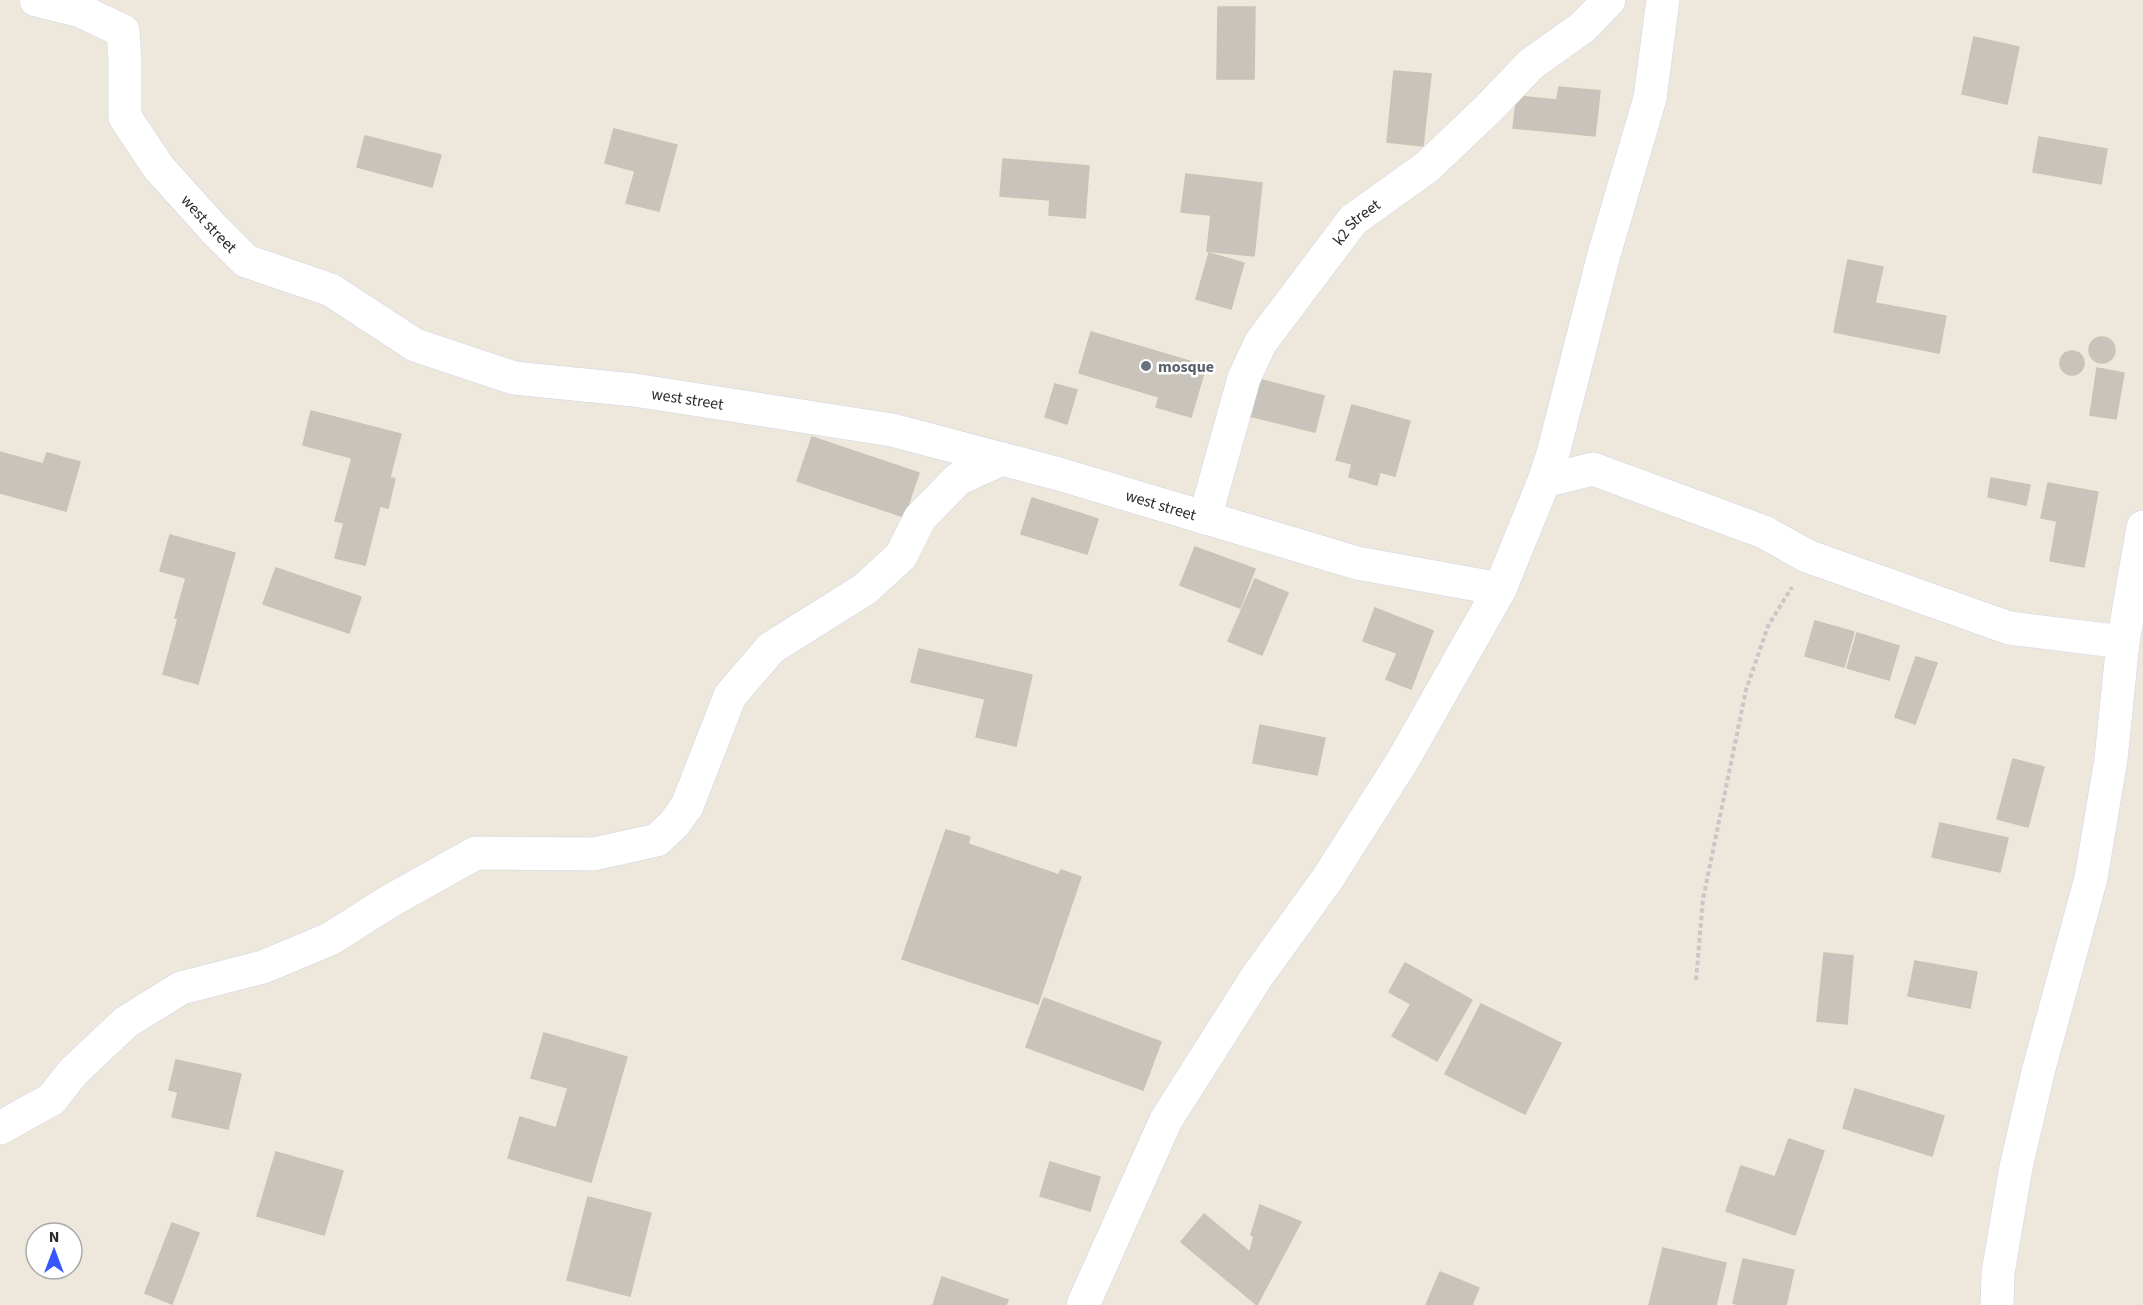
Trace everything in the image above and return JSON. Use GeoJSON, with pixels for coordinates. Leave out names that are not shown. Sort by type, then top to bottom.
{"type":"FeatureCollection","features":[{"type":"Feature","properties":{"kind":"street","name":"west street"},"geometry":{"type":"LineString","coordinates":[[36,0],[81,11],[123,31],[125,117],[159,168],[246,261],[331,290],[415,345],[514,378],[634,390],[892,430],[1002,459],[1357,563],[1500,589]]}},
{"type":"Feature","properties":{"kind":"street","name":"k2 Street"},"geometry":{"type":"LineString","coordinates":[[1205,518],[1244,378],[1261,342],[1353,220],[1426,167],[1489,108],[1531,64],[1583,27],[1609,0]]}},
{"type":"Feature","properties":{"kind":"street"},"geometry":{"type":"LineString","coordinates":[[1083,1305],[1166,1120],[1256,978],[1328,878],[1390,780],[1500,589],[1544,482],[1561,423],[1603,258],[1650,98],[1663,0]]}},
{"type":"Feature","properties":{"kind":"street"},"geometry":{"type":"LineString","coordinates":[[1561,423],[1593,469],[1764,532],[1807,556],[2009,628],[2123,642]]}},
{"type":"Feature","properties":{"kind":"street"},"geometry":{"type":"LineString","coordinates":[[0,1128],[52,1099],[73,1072],[126,1022],[181,988],[263,967],[330,939],[390,901],[476,853],[594,855],[657,840],[674,824],[687,806],[729,696],[771,648],[828,611],[845,603],[886,572],[901,556],[920,518],[958,479],[1002,459]]}},
{"type":"Feature","properties":{"kind":"street"},"geometry":{"type":"LineString","coordinates":[[1544,482],[1593,469]]}},
{"type":"Feature","properties":{"kind":"street"},"geometry":{"type":"LineString","coordinates":[[1996,1305],[1998,1273],[2016,1167],[2038,1072],[2091,878],[2111,759],[2123,642],[2143,527]]}},
{"type":"Feature","properties":{"kind":"path"},"geometry":{"type":"LineString","coordinates":[[1696,980],[1703,899],[1746,690],[1768,626],[1789,594],[1807,556]]}},
{"type":"Feature","properties":{"kind":"building"},"geometry":{"type":"Polygon","coordinates":[[[1218,7],[1255,7],[1254,79],[1217,79],[1218,7]]]}},
{"type":"Feature","properties":{"kind":"building"},"geometry":{"type":"Polygon","coordinates":[[[1974,37],[2019,47],[2007,104],[1962,94],[1974,37]]]}},
{"type":"Feature","properties":{"kind":"building"},"geometry":{"type":"Polygon","coordinates":[[[1394,71],[1431,74],[1423,146],[1387,142],[1394,71]]]}},
{"type":"Feature","properties":{"kind":"building"},"geometry":{"type":"Polygon","coordinates":[[[1559,87],[1600,91],[1595,136],[1513,128],[1517,96],[1557,100],[1559,87]]]}},
{"type":"Feature","properties":{"kind":"building"},"geometry":{"type":"Polygon","coordinates":[[[614,129],[677,145],[659,211],[626,203],[635,171],[605,163],[614,129]]]}},
{"type":"Feature","properties":{"kind":"building"},"geometry":{"type":"Polygon","coordinates":[[[365,136],[441,155],[432,187],[357,167],[365,136]]]}},
{"type":"Feature","properties":{"kind":"building"},"geometry":{"type":"Polygon","coordinates":[[[2039,137],[2107,149],[2101,184],[2033,172],[2039,137]]]}},
{"type":"Feature","properties":{"kind":"building"},"geometry":{"type":"Polygon","coordinates":[[[1003,159],[1089,166],[1085,218],[1049,215],[1050,200],[1000,196],[1003,159]]]}},
{"type":"Feature","properties":{"kind":"building"},"geometry":{"type":"Polygon","coordinates":[[[1186,174],[1262,183],[1254,256],[1207,251],[1211,215],[1181,212],[1186,174]]]}},
{"type":"Feature","properties":{"kind":"building"},"geometry":{"type":"Polygon","coordinates":[[[1209,253],[1244,263],[1231,309],[1196,299],[1209,253]]]}},
{"type":"Feature","properties":{"kind":"building"},"geometry":{"type":"Polygon","coordinates":[[[1848,260],[1883,267],[1875,303],[1946,316],[1939,353],[1834,332],[1848,260]]]}},
{"type":"Feature","properties":{"kind":"building"},"geometry":{"type":"Polygon","coordinates":[[[1091,332],[1206,366],[1191,417],[1156,407],[1159,397],[1079,373],[1091,332]]]}},
{"type":"Feature","properties":{"kind":"building"},"geometry":{"type":"Polygon","coordinates":[[[2102,337],[2111,341],[2115,350],[2111,359],[2102,363],[2093,359],[2089,350],[2093,341],[2102,337]]]}},
{"type":"Feature","properties":{"kind":"building"},"geometry":{"type":"Polygon","coordinates":[[[2072,351],[2080,355],[2084,363],[2080,371],[2072,375],[2064,371],[2060,363],[2064,355],[2072,351]]]}},
{"type":"Feature","properties":{"kind":"building"},"geometry":{"type":"Polygon","coordinates":[[[2097,368],[2124,373],[2116,419],[2090,415],[2097,368]]]}},
{"type":"Feature","properties":{"kind":"building"},"geometry":{"type":"Polygon","coordinates":[[[1258,379],[1324,396],[1315,432],[1249,416],[1258,379]]]}},
{"type":"Feature","properties":{"kind":"building"},"geometry":{"type":"Polygon","coordinates":[[[1055,384],[1077,390],[1067,424],[1045,417],[1055,384]]]}},
{"type":"Feature","properties":{"kind":"building"},"geometry":{"type":"Polygon","coordinates":[[[1352,405],[1410,421],[1395,476],[1380,472],[1377,485],[1349,477],[1352,464],[1336,460],[1352,405]]]}},
{"type":"Feature","properties":{"kind":"building"},"geometry":{"type":"Polygon","coordinates":[[[311,411],[401,434],[390,477],[395,479],[388,508],[380,506],[365,565],[335,558],[344,523],[335,521],[352,458],[303,445],[311,411]]]}},
{"type":"Feature","properties":{"kind":"building"},"geometry":{"type":"Polygon","coordinates":[[[812,437],[919,473],[904,517],[797,481],[812,437]]]}},
{"type":"Feature","properties":{"kind":"building"},"geometry":{"type":"Polygon","coordinates":[[[0,452],[43,464],[47,453],[80,462],[66,511],[0,493],[0,452]]]}},
{"type":"Feature","properties":{"kind":"building"},"geometry":{"type":"Polygon","coordinates":[[[1991,478],[2030,485],[2026,505],[1988,497],[1991,478]]]}},
{"type":"Feature","properties":{"kind":"building"},"geometry":{"type":"Polygon","coordinates":[[[2048,483],[2098,492],[2084,567],[2050,561],[2057,521],[2041,518],[2048,483]]]}},
{"type":"Feature","properties":{"kind":"building"},"geometry":{"type":"Polygon","coordinates":[[[1032,498],[1098,519],[1087,554],[1021,534],[1032,498]]]}},
{"type":"Feature","properties":{"kind":"building"},"geometry":{"type":"Polygon","coordinates":[[[170,535],[235,553],[198,684],[163,674],[186,578],[160,571],[170,535]]]}},
{"type":"Feature","properties":{"kind":"building"},"geometry":{"type":"Polygon","coordinates":[[[1195,547],[1255,569],[1240,608],[1180,585],[1195,547]]]}},
{"type":"Feature","properties":{"kind":"building"},"geometry":{"type":"Polygon","coordinates":[[[276,568],[361,597],[349,633],[263,604],[276,568]]]}},
{"type":"Feature","properties":{"kind":"building"},"geometry":{"type":"Polygon","coordinates":[[[1255,579],[1288,593],[1262,655],[1228,641],[1255,579]]]}},
{"type":"Feature","properties":{"kind":"building"},"geometry":{"type":"Polygon","coordinates":[[[1375,608],[1433,631],[1411,689],[1386,679],[1397,653],[1363,641],[1375,608]]]}},
{"type":"Feature","properties":{"kind":"building"},"geometry":{"type":"Polygon","coordinates":[[[1815,621],[1854,632],[1844,667],[1805,656],[1815,621]]]}},
{"type":"Feature","properties":{"kind":"building"},"geometry":{"type":"Polygon","coordinates":[[[1857,633],[1899,646],[1889,680],[1847,668],[1857,633]]]}},
{"type":"Feature","properties":{"kind":"building"},"geometry":{"type":"Polygon","coordinates":[[[919,649],[1032,675],[1016,746],[976,737],[985,699],[911,682],[919,649]]]}},
{"type":"Feature","properties":{"kind":"building"},"geometry":{"type":"Polygon","coordinates":[[[1916,657],[1937,663],[1915,724],[1895,717],[1916,657]]]}},
{"type":"Feature","properties":{"kind":"building"},"geometry":{"type":"Polygon","coordinates":[[[1260,725],[1325,738],[1317,775],[1253,763],[1260,725]]]}},
{"type":"Feature","properties":{"kind":"building"},"geometry":{"type":"Polygon","coordinates":[[[2013,759],[2044,767],[2028,827],[1997,819],[2013,759]]]}},
{"type":"Feature","properties":{"kind":"building"},"geometry":{"type":"Polygon","coordinates":[[[1940,823],[2008,838],[2000,872],[1932,857],[1940,823]]]}},
{"type":"Feature","properties":{"kind":"building"},"geometry":{"type":"Polygon","coordinates":[[[946,830],[970,837],[968,844],[1059,875],[1061,870],[1081,877],[1038,1004],[902,959],[946,830]],[[960,883],[943,940],[1021,963],[1038,906],[1015,899],[1017,894],[980,883],[978,888],[960,883]]]}},
{"type":"Feature","properties":{"kind":"building"},"geometry":{"type":"Polygon","coordinates":[[[960,883],[978,888],[980,883],[1017,894],[1015,899],[1038,906],[1021,963],[943,940],[960,883]]]}},
{"type":"Feature","properties":{"kind":"building"},"geometry":{"type":"Polygon","coordinates":[[[1824,953],[1853,956],[1847,1024],[1817,1021],[1824,953]]]}},
{"type":"Feature","properties":{"kind":"building"},"geometry":{"type":"Polygon","coordinates":[[[1915,961],[1977,972],[1970,1008],[1908,996],[1915,961]]]}},
{"type":"Feature","properties":{"kind":"building"},"geometry":{"type":"Polygon","coordinates":[[[1405,963],[1472,1000],[1437,1061],[1392,1036],[1411,1004],[1389,992],[1405,963]]]}},
{"type":"Feature","properties":{"kind":"building"},"geometry":{"type":"Polygon","coordinates":[[[1044,998],[1161,1042],[1143,1090],[1026,1047],[1044,998]]]}},
{"type":"Feature","properties":{"kind":"building"},"geometry":{"type":"Polygon","coordinates":[[[1481,1004],[1561,1043],[1525,1114],[1445,1074],[1481,1004]]]}},
{"type":"Feature","properties":{"kind":"building"},"geometry":{"type":"Polygon","coordinates":[[[544,1033],[627,1057],[591,1182],[508,1158],[520,1117],[556,1128],[568,1088],[531,1078],[544,1033]]]}},
{"type":"Feature","properties":{"kind":"building"},"geometry":{"type":"Polygon","coordinates":[[[176,1060],[241,1074],[228,1129],[172,1117],[178,1092],[169,1090],[176,1060]]]}},
{"type":"Feature","properties":{"kind":"building"},"geometry":{"type":"Polygon","coordinates":[[[1855,1089],[1944,1116],[1932,1156],[1843,1128],[1855,1089]]]}},
{"type":"Feature","properties":{"kind":"building"},"geometry":{"type":"Polygon","coordinates":[[[1789,1139],[1824,1151],[1795,1235],[1726,1211],[1741,1166],[1775,1177],[1789,1139]]]}},
{"type":"Feature","properties":{"kind":"building"},"geometry":{"type":"Polygon","coordinates":[[[276,1152],[343,1171],[324,1235],[257,1216],[276,1152]]]}},
{"type":"Feature","properties":{"kind":"building"},"geometry":{"type":"Polygon","coordinates":[[[1050,1162],[1100,1177],[1090,1211],[1040,1196],[1050,1162]]]}},
{"type":"Feature","properties":{"kind":"building"},"geometry":{"type":"Polygon","coordinates":[[[588,1197],[651,1213],[630,1296],[567,1280],[588,1197]]]}},
{"type":"Feature","properties":{"kind":"building"},"geometry":{"type":"Polygon","coordinates":[[[1260,1205],[1301,1222],[1257,1305],[1181,1242],[1204,1214],[1250,1252],[1254,1236],[1251,1235],[1260,1205]]]}},
{"type":"Feature","properties":{"kind":"building"},"geometry":{"type":"Polygon","coordinates":[[[172,1223],[199,1233],[172,1304],[145,1293],[172,1223]]]}},
{"type":"Feature","properties":{"kind":"building"},"geometry":{"type":"Polygon","coordinates":[[[1663,1248],[1726,1263],[1716,1305],[1649,1305],[1663,1248]]]}},
{"type":"Feature","properties":{"kind":"building"},"geometry":{"type":"Polygon","coordinates":[[[1743,1259],[1794,1270],[1786,1305],[1733,1303],[1743,1259]]]}},
{"type":"Feature","properties":{"kind":"building"},"geometry":{"type":"Polygon","coordinates":[[[1440,1272],[1479,1288],[1472,1305],[1426,1305],[1440,1272]]]}},
{"type":"Feature","properties":{"kind":"building"},"geometry":{"type":"Polygon","coordinates":[[[942,1277],[1008,1300],[1006,1305],[933,1305],[942,1277]]]}},
{"type":"Feature","properties":{"kind":"place","name":"mosque"},"geometry":{"type":"Point","coordinates":[1146,366]}}]}
